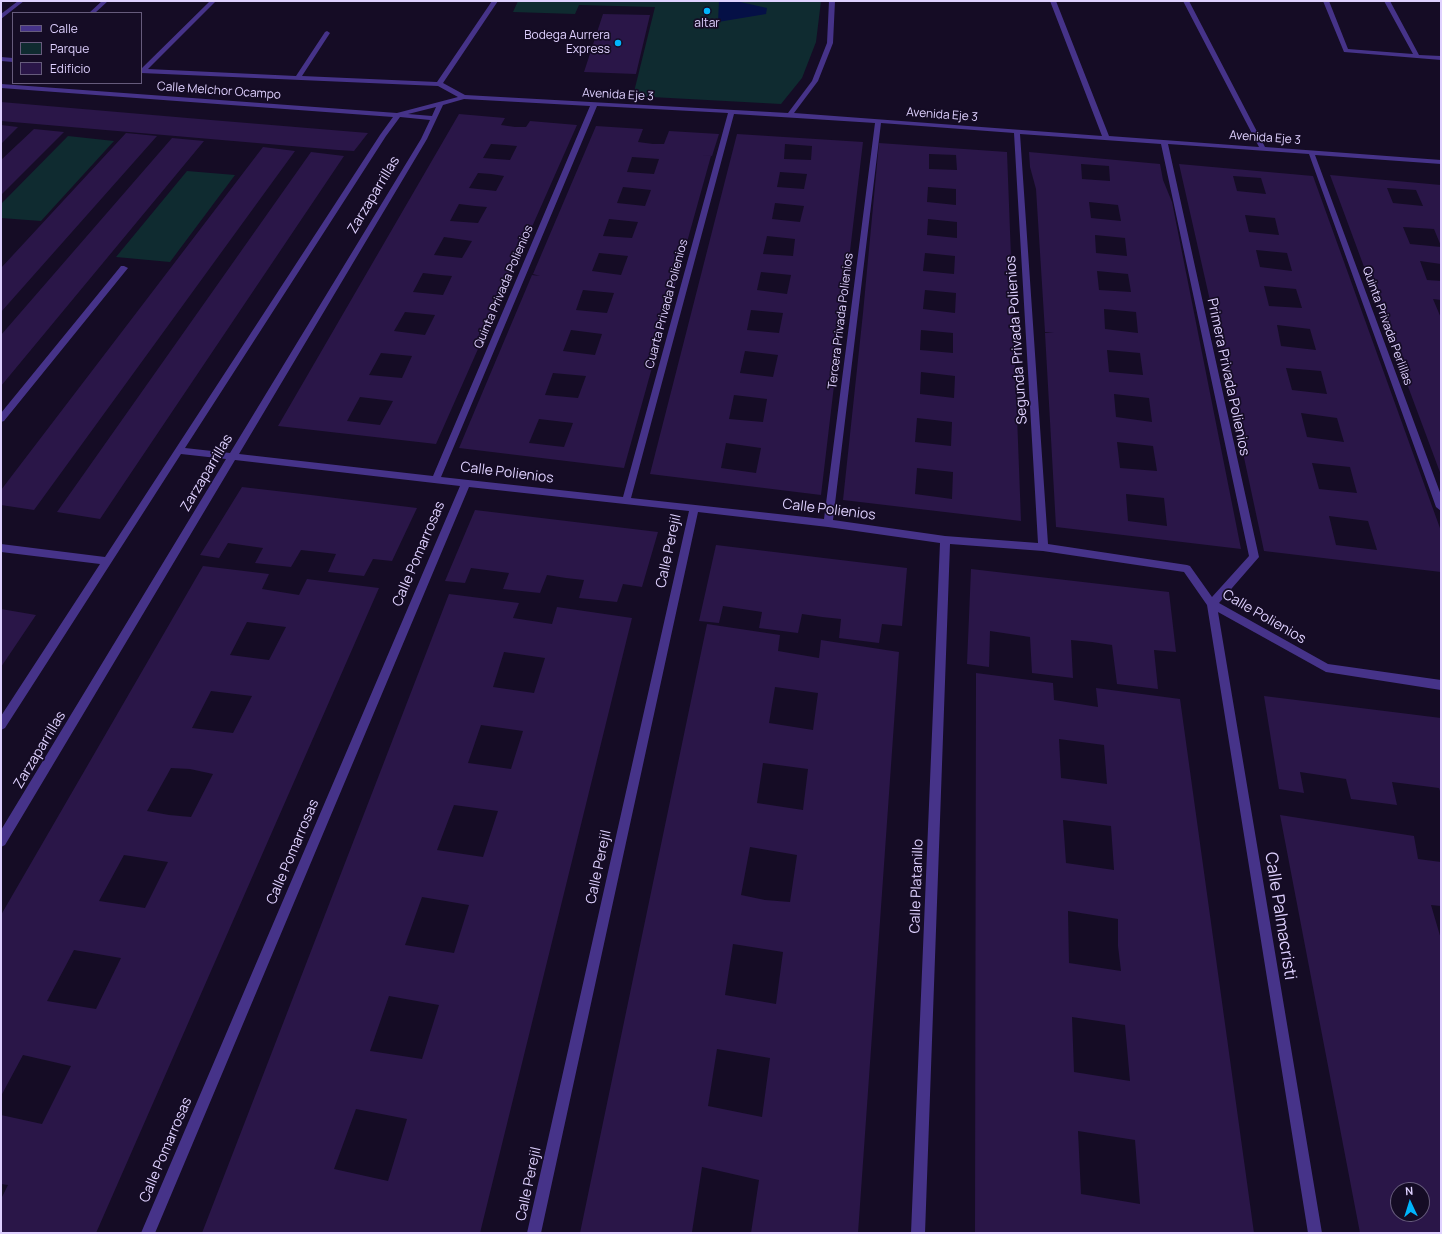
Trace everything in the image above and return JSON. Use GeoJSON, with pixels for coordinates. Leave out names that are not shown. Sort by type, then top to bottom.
{"type":"FeatureCollection","features":[{"type":"Feature","properties":{"kind":"street"},"geometry":{"type":"LineString","coordinates":[[1,18],[21,1]]}},
{"type":"Feature","properties":{"kind":"street"},"geometry":{"type":"LineString","coordinates":[[93,12],[105,1]]}},
{"type":"Feature","properties":{"kind":"street"},"geometry":{"type":"LineString","coordinates":[[142,71],[213,1]]}},
{"type":"Feature","properties":{"kind":"street"},"geometry":{"type":"LineString","coordinates":[[439,84],[495,1]]}},
{"type":"Feature","properties":{"kind":"street"},"geometry":{"type":"LineString","coordinates":[[790,115],[815,81],[830,44],[832,1]]}},
{"type":"Feature","properties":{"kind":"street"},"geometry":{"type":"LineString","coordinates":[[1053,1],[1106,137]]}},
{"type":"Feature","properties":{"kind":"street"},"geometry":{"type":"LineString","coordinates":[[1186,1],[1263,149]]}},
{"type":"Feature","properties":{"kind":"street"},"geometry":{"type":"LineString","coordinates":[[1326,1],[1346,51],[1441,58]]}},
{"type":"Feature","properties":{"kind":"street"},"geometry":{"type":"LineString","coordinates":[[1387,1],[1417,56]]}},
{"type":"Feature","properties":{"kind":"street"},"geometry":{"type":"LineString","coordinates":[[298,77],[327,33]]}},
{"type":"Feature","properties":{"kind":"street"},"geometry":{"type":"LineString","coordinates":[[1,59],[12,60]]}},
{"type":"Feature","properties":{"kind":"street"},"geometry":{"type":"LineString","coordinates":[[142,71],[439,84],[464,97]]}},
{"type":"Feature","properties":{"kind":"street","name":"Calle Melchor Ocampo"},"geometry":{"type":"LineString","coordinates":[[1,86],[435,118]]}},
{"type":"Feature","properties":{"kind":"street","name":"Avenida Eje 3"},"geometry":{"type":"LineString","coordinates":[[398,115],[464,97],[730,113],[790,115],[1441,162]]}},
{"type":"Feature","properties":{"kind":"street"},"geometry":{"type":"LineString","coordinates":[[435,118],[441,103]]}},
{"type":"Feature","properties":{"kind":"street","name":"Quinta Privada Polienios"},"geometry":{"type":"LineString","coordinates":[[436,479],[594,105]]}},
{"type":"Feature","properties":{"kind":"street","name":"Cuarta Privada Polienios"},"geometry":{"type":"LineString","coordinates":[[626,501],[730,113]]}},
{"type":"Feature","properties":{"kind":"street","name":"Zarzaparrillas"},"geometry":{"type":"LineString","coordinates":[[1,725],[379,141],[398,115]]}},
{"type":"Feature","properties":{"kind":"street","name":"Zarzaparrillas"},"geometry":{"type":"LineString","coordinates":[[1,842],[435,118]]}},
{"type":"Feature","properties":{"kind":"street","name":"Tercera Privada Polienios"},"geometry":{"type":"LineString","coordinates":[[828,524],[878,121]]}},
{"type":"Feature","properties":{"kind":"street","name":"Segunda Privada Polienios"},"geometry":{"type":"LineString","coordinates":[[1017,131],[1043,547]]}},
{"type":"Feature","properties":{"kind":"street","name":"Primera Privada Polienios"},"geometry":{"type":"LineString","coordinates":[[1164,142],[1254,557],[1212,604]]}},
{"type":"Feature","properties":{"kind":"street","name":"Quinta Privada Perlillas"},"geometry":{"type":"LineString","coordinates":[[1311,152],[1441,507]]}},
{"type":"Feature","properties":{"kind":"street"},"geometry":{"type":"LineString","coordinates":[[1,419],[124,268]]}},
{"type":"Feature","properties":{"kind":"street","name":"Calle Polienios"},"geometry":{"type":"LineString","coordinates":[[179,451],[694,508],[945,540],[1043,547],[1186,569],[1212,604],[1326,668],[1441,685]]}},
{"type":"Feature","properties":{"kind":"street","name":"Calle Pomarrosas"},"geometry":{"type":"LineString","coordinates":[[148,1233],[466,483]]}},
{"type":"Feature","properties":{"kind":"street","name":"Calle Perejil"},"geometry":{"type":"LineString","coordinates":[[534,1233],[694,508]]}},
{"type":"Feature","properties":{"kind":"street","name":"Calle Platanillo"},"geometry":{"type":"LineString","coordinates":[[918,1233],[945,540]]}},
{"type":"Feature","properties":{"kind":"street"},"geometry":{"type":"LineString","coordinates":[[1,548],[107,561]]}},
{"type":"Feature","properties":{"kind":"street","name":"Calle Palmacristi"},"geometry":{"type":"LineString","coordinates":[[1212,604],[1315,1233]]}},
{"type":"Feature","properties":{"kind":"green space"},"geometry":{"type":"Polygon","coordinates":[[[518,1],[821,1],[816,42],[802,78],[781,104],[633,96],[655,7],[579,5],[575,14],[513,12],[518,1]]]}},
{"type":"Feature","properties":{"kind":"green space"},"geometry":{"type":"Polygon","coordinates":[[[68,136],[114,141],[41,221],[1,218],[1,204],[68,136]]]}},
{"type":"Feature","properties":{"kind":"green space"},"geometry":{"type":"Polygon","coordinates":[[[187,171],[235,175],[170,262],[116,257],[187,171]]]}},
{"type":"Feature","properties":{"kind":"shaded area"},"geometry":{"type":"Polygon","coordinates":[[[719,1],[736,1],[767,8],[766,14],[718,22],[719,1]]]}},
{"type":"Feature","properties":{"kind":"building","name":"Bodega Aurrera Express"},"geometry":{"type":"Polygon","coordinates":[[[603,14],[650,15],[636,74],[584,72],[603,14]]]}},
{"type":"Feature","properties":{"kind":"building"},"geometry":{"type":"Polygon","coordinates":[[[1,102],[368,133],[354,151],[338,150],[1,121],[1,102]]]}},
{"type":"Feature","properties":{"kind":"building"},"geometry":{"type":"Polygon","coordinates":[[[459,114],[505,118],[501,125],[515,127],[526,127],[530,121],[577,125],[436,444],[278,426],[459,114]],[[491,144],[483,158],[510,160],[517,146],[491,144]],[[478,173],[469,188],[496,191],[504,176],[478,173]],[[459,204],[450,221],[478,223],[487,207],[459,204]],[[444,237],[434,255],[462,258],[472,241],[444,237]],[[423,273],[413,292],[443,295],[452,276],[423,273]],[[405,312],[394,331],[425,335],[435,315],[405,312]],[[381,353],[369,375],[402,378],[412,356],[381,353]],[[360,397],[347,421],[380,425],[393,401],[360,397]]]}},
{"type":"Feature","properties":{"kind":"building"},"geometry":{"type":"Polygon","coordinates":[[[1,125],[18,127],[1,144],[1,125]]]}},
{"type":"Feature","properties":{"kind":"building"},"geometry":{"type":"Polygon","coordinates":[[[596,126],[643,129],[638,142],[653,144],[664,144],[669,131],[719,134],[712,156],[697,155],[711,156],[624,468],[459,448],[532,275],[540,276],[533,274],[596,126]],[[632,157],[627,172],[654,174],[659,159],[632,157]],[[623,187],[617,203],[645,206],[651,190],[623,187]],[[609,219],[603,236],[632,238],[638,222],[609,219]],[[599,253],[592,271],[621,275],[628,256],[599,253]],[[583,290],[576,310],[607,313],[614,293],[583,290]],[[571,330],[563,351],[595,355],[602,334],[571,330]],[[553,373],[545,395],[578,398],[586,376],[553,373]],[[539,419],[529,443],[564,447],[573,423],[539,419]]]}},
{"type":"Feature","properties":{"kind":"building"},"geometry":{"type":"Polygon","coordinates":[[[34,129],[64,132],[1,195],[1,160],[34,129]]]}},
{"type":"Feature","properties":{"kind":"building"},"geometry":{"type":"Polygon","coordinates":[[[126,133],[157,136],[1,312],[1,268],[126,133]]]}},
{"type":"Feature","properties":{"kind":"building"},"geometry":{"type":"Polygon","coordinates":[[[737,134],[863,142],[821,495],[650,474],[737,134]],[[785,144],[784,159],[811,160],[812,146],[785,144]],[[780,172],[777,187],[804,189],[807,174],[780,172]],[[775,203],[772,219],[800,222],[804,206],[775,203]],[[767,236],[763,254],[793,256],[795,239],[767,236]],[[761,272],[757,290],[787,294],[791,275],[761,272]],[[751,310],[747,330],[779,333],[783,313],[751,310]],[[745,351],[740,373],[773,377],[778,355],[745,351]],[[734,395],[729,419],[763,422],[767,399],[734,395]],[[726,443],[721,468],[756,473],[761,448],[726,443]]]}},
{"type":"Feature","properties":{"kind":"building"},"geometry":{"type":"Polygon","coordinates":[[[172,138],[204,141],[1,386],[1,335],[172,138]]]}},
{"type":"Feature","properties":{"kind":"building"},"geometry":{"type":"Polygon","coordinates":[[[879,143],[1007,152],[1021,521],[843,500],[879,143]],[[929,154],[929,169],[957,170],[956,155],[929,154]],[[928,187],[927,202],[956,205],[956,189],[928,187]],[[928,219],[927,235],[957,238],[957,222],[928,219]],[[925,253],[923,271],[954,274],[955,256],[925,253]],[[925,290],[923,309],[955,313],[956,293],[925,290]],[[921,330],[920,350],[953,353],[953,333],[921,330]],[[921,372],[920,394],[954,398],[955,376],[921,372]],[[917,418],[915,442],[951,446],[952,422],[917,418]],[[917,468],[915,494],[952,499],[953,472],[917,468]]]}},
{"type":"Feature","properties":{"kind":"building"},"geometry":{"type":"Polygon","coordinates":[[[263,147],[295,151],[34,510],[1,505],[1,490],[263,147]]]}},
{"type":"Feature","properties":{"kind":"building"},"geometry":{"type":"Polygon","coordinates":[[[311,152],[344,156],[100,519],[57,512],[311,152]]]}},
{"type":"Feature","properties":{"kind":"building"},"geometry":{"type":"Polygon","coordinates":[[[1029,152],[1160,164],[1163,180],[1172,202],[1241,549],[1056,527],[1045,333],[1054,333],[1045,332],[1036,189],[1030,167],[1029,152]],[[1081,164],[1082,179],[1110,181],[1109,166],[1081,164]],[[1089,202],[1091,218],[1121,221],[1118,205],[1089,202]],[[1095,235],[1096,253],[1127,256],[1125,238],[1095,235]],[[1097,271],[1099,290],[1131,292],[1128,274],[1097,271]],[[1104,309],[1105,329],[1138,333],[1136,312],[1104,309]],[[1107,350],[1109,372],[1143,375],[1140,353],[1107,350]],[[1114,394],[1116,417],[1152,422],[1149,398],[1114,394]],[[1117,442],[1120,468],[1157,471],[1153,446],[1117,442]],[[1126,494],[1128,521],[1167,526],[1164,498],[1126,494]]]}},
{"type":"Feature","properties":{"kind":"building"},"geometry":{"type":"Polygon","coordinates":[[[1179,164],[1313,176],[1441,531],[1441,572],[1264,551],[1221,350],[1230,351],[1221,349],[1179,164]],[[1233,176],[1237,191],[1266,194],[1261,178],[1233,176]],[[1245,215],[1249,232],[1279,235],[1275,218],[1245,215]],[[1256,250],[1260,267],[1292,271],[1287,253],[1256,250]],[[1264,286],[1269,306],[1302,308],[1296,289],[1264,286]],[[1277,325],[1281,346],[1316,350],[1310,329],[1277,325]],[[1286,368],[1292,390],[1327,394],[1321,371],[1286,368]],[[1301,413],[1307,437],[1344,442],[1337,418],[1301,413]],[[1312,463],[1319,489],[1357,493],[1350,467],[1312,463]],[[1329,516],[1336,545],[1377,550],[1368,521],[1329,516]]]}},
{"type":"Feature","properties":{"kind":"building"},"geometry":{"type":"Polygon","coordinates":[[[1330,175],[1441,185],[1441,246],[1434,229],[1403,227],[1410,244],[1441,247],[1441,264],[1420,261],[1427,280],[1441,281],[1441,300],[1433,299],[1441,318],[1441,475],[1400,365],[1410,365],[1400,364],[1330,175]],[[1387,188],[1393,203],[1423,206],[1416,190],[1387,188]]]}},
{"type":"Feature","properties":{"kind":"building"},"geometry":{"type":"Polygon","coordinates":[[[242,487],[417,508],[392,561],[373,559],[364,576],[328,572],[336,554],[301,550],[291,567],[255,563],[263,548],[228,543],[219,558],[200,555],[242,487]]]}},
{"type":"Feature","properties":{"kind":"building"},"geometry":{"type":"Polygon","coordinates":[[[475,510],[658,532],[642,587],[623,584],[617,602],[579,598],[584,580],[547,575],[540,593],[503,589],[509,573],[471,568],[465,583],[445,581],[475,510]]]}},
{"type":"Feature","properties":{"kind":"building"},"geometry":{"type":"Polygon","coordinates":[[[716,545],[907,568],[902,626],[882,624],[879,643],[839,638],[841,619],[802,614],[798,633],[759,628],[762,612],[723,606],[719,623],[699,621],[716,545]]]}},
{"type":"Feature","properties":{"kind":"building"},"geometry":{"type":"Polygon","coordinates":[[[203,566],[269,574],[262,589],[299,595],[307,579],[379,588],[96,1233],[1,1233],[1,1199],[8,1185],[1,1184],[1,1115],[42,1124],[71,1066],[23,1055],[1,1096],[1,915],[203,566]],[[247,622],[230,655],[269,660],[286,627],[247,622]],[[211,691],[192,728],[233,733],[252,696],[211,691]],[[171,768],[147,811],[191,817],[213,774],[190,769],[171,768]],[[124,855],[99,901],[145,908],[168,862],[124,855]],[[74,950],[47,1001],[96,1009],[121,958],[74,950]]]}},
{"type":"Feature","properties":{"kind":"building"},"geometry":{"type":"Polygon","coordinates":[[[971,569],[1169,592],[1176,652],[1154,650],[1158,689],[1117,684],[1112,645],[1092,642],[1071,640],[1073,678],[1032,673],[1030,637],[990,631],[989,667],[967,664],[971,569]]]}},
{"type":"Feature","properties":{"kind":"building"},"geometry":{"type":"Polygon","coordinates":[[[449,594],[519,603],[513,618],[552,624],[557,607],[632,618],[480,1233],[202,1233],[449,594]],[[504,652],[493,687],[534,693],[545,658],[504,652]],[[481,725],[468,763],[511,769],[523,731],[481,725]],[[454,805],[437,850],[483,857],[498,811],[454,805]],[[422,897],[405,945],[454,953],[469,905],[422,897]],[[389,996],[370,1051],[422,1059],[439,1005],[389,996]],[[356,1109],[334,1169],[388,1181],[407,1119],[356,1109]]]}},
{"type":"Feature","properties":{"kind":"building"},"geometry":{"type":"Polygon","coordinates":[[[1,609],[36,615],[1,667],[1,609]]]}},
{"type":"Feature","properties":{"kind":"building"},"geometry":{"type":"Polygon","coordinates":[[[707,624],[780,635],[778,651],[819,658],[821,640],[899,652],[858,1233],[751,1233],[759,1180],[702,1167],[692,1232],[695,1233],[580,1233],[707,624]],[[775,687],[769,723],[813,730],[818,693],[775,687]],[[763,763],[757,803],[803,810],[808,769],[763,763]],[[750,847],[741,895],[765,900],[790,902],[797,855],[750,847]],[[733,944],[725,995],[776,1004],[783,952],[733,944]],[[717,1049],[708,1106],[762,1117],[770,1058],[717,1049]]]}},
{"type":"Feature","properties":{"kind":"building"},"geometry":{"type":"Polygon","coordinates":[[[976,673],[1053,683],[1054,700],[1098,707],[1096,688],[1180,699],[1254,1233],[975,1233],[976,673]],[[1059,739],[1061,778],[1107,784],[1104,745],[1059,739]],[[1063,820],[1066,863],[1114,870],[1111,826],[1063,820]],[[1068,911],[1069,963],[1121,971],[1118,946],[1118,919],[1068,911]],[[1072,1017],[1074,1072],[1130,1081],[1125,1025],[1072,1017]],[[1078,1131],[1081,1194],[1140,1204],[1135,1140],[1078,1131]]]}},
{"type":"Feature","properties":{"kind":"building"},"geometry":{"type":"Polygon","coordinates":[[[1264,696],[1441,718],[1441,794],[1439,788],[1392,782],[1397,805],[1351,799],[1346,779],[1300,772],[1304,793],[1279,789],[1264,696]]]}},
{"type":"Feature","properties":{"kind":"building"},"geometry":{"type":"Polygon","coordinates":[[[1280,815],[1414,836],[1418,859],[1441,862],[1441,906],[1431,905],[1441,939],[1441,1233],[1360,1233],[1280,815]]]}},
{"type":"Feature","properties":{"kind":"place","name":"altar"},"geometry":{"type":"Point","coordinates":[707,11]}},
{"type":"Feature","properties":{"kind":"place","name":"Bodega Aurrera Express"},"geometry":{"type":"Point","coordinates":[618,43]}}]}
